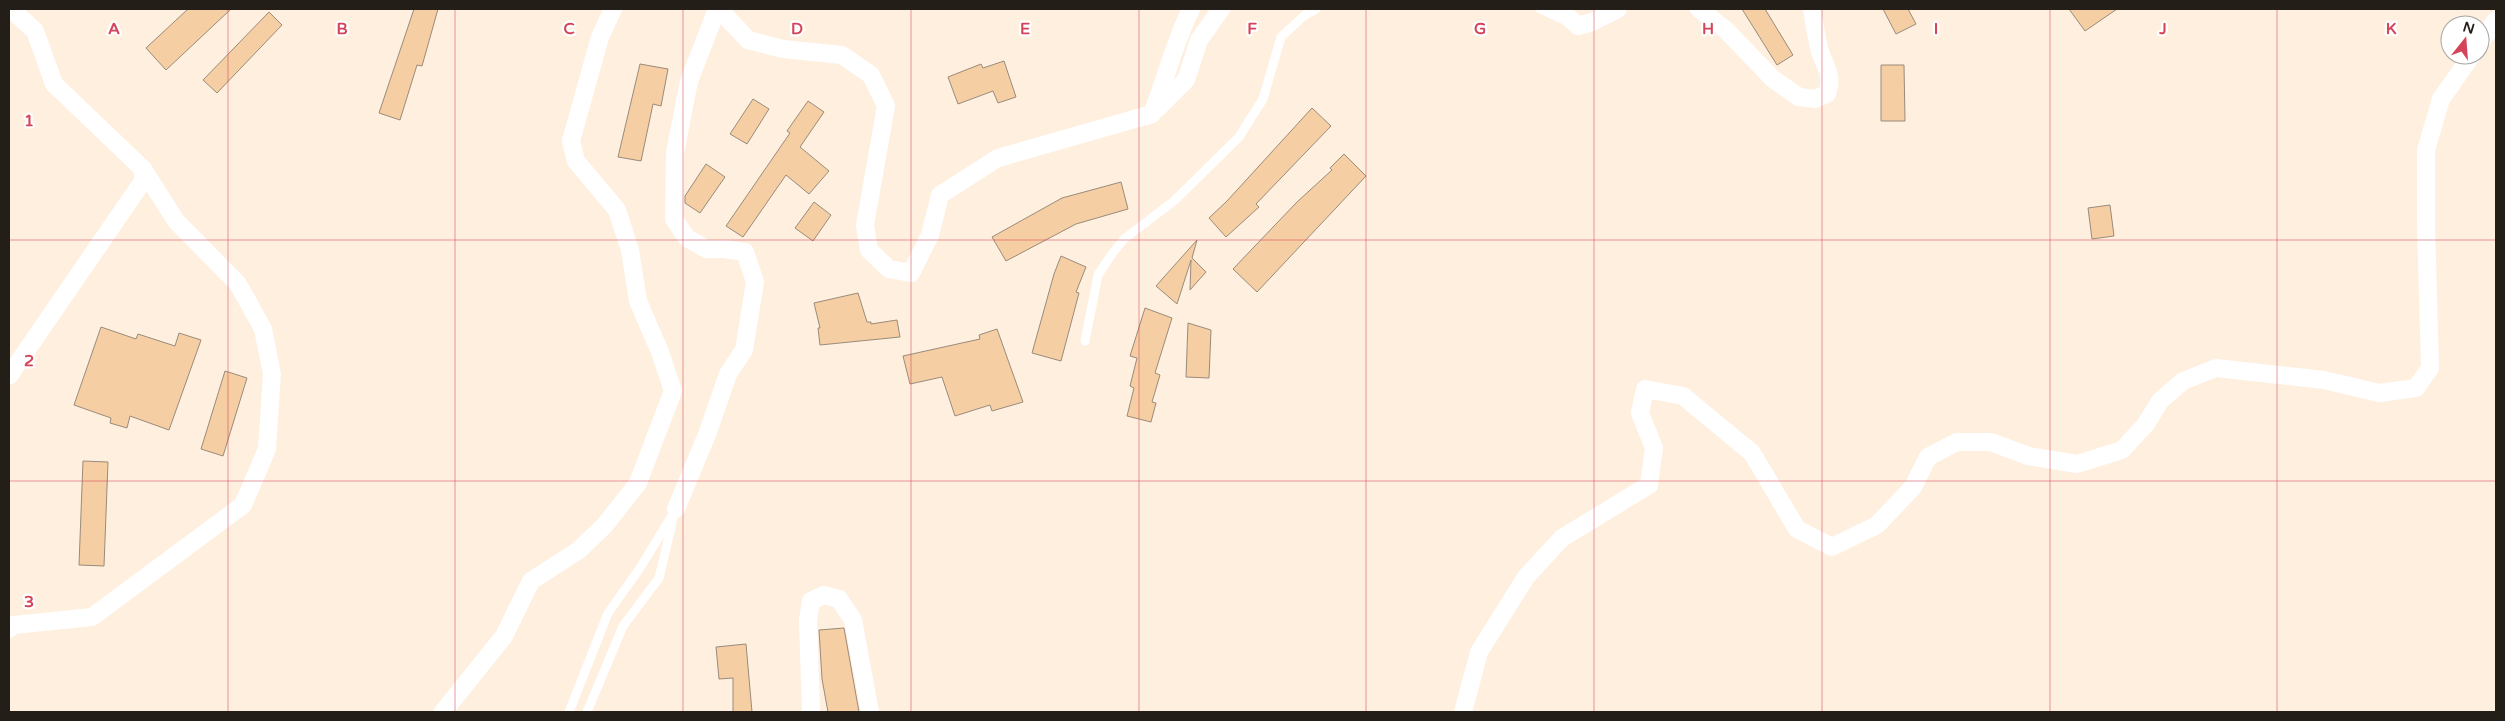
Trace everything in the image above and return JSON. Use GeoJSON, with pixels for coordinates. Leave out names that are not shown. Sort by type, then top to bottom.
{"type":"FeatureCollection","features":[{"type":"Feature","properties":{"kind":"street"},"geometry":{"type":"LineString","coordinates":[[9,629],[14,625],[92,617],[244,505],[267,449],[272,374],[263,329],[238,284],[176,221],[143,169],[54,84],[35,31],[12,9]]}},
{"type":"Feature","properties":{"kind":"street"},"geometry":{"type":"LineString","coordinates":[[442,712],[504,636],[530,580],[578,550],[605,525],[638,483],[673,391],[660,352],[638,301],[630,250],[617,210],[576,161],[571,140],[600,37],[613,9]]}},
{"type":"Feature","properties":{"kind":"street"},"geometry":{"type":"LineString","coordinates":[[676,509],[708,432],[728,374],[744,350],[755,282],[745,252],[706,249],[687,238],[674,219],[675,153],[688,90],[718,9],[748,40],[783,49],[842,55],[871,75],[886,106],[865,225],[869,250],[889,269],[911,273],[930,235],[940,195],[998,158],[1152,114],[1186,80],[1199,40],[1221,9]]}},
{"type":"Feature","properties":{"kind":"street"},"geometry":{"type":"LineString","coordinates":[[1152,114],[1167,76],[1176,38],[1191,9]]}},
{"type":"Feature","properties":{"kind":"street"},"geometry":{"type":"LineString","coordinates":[[1559,9],[1578,26],[1592,22],[1618,9]]}},
{"type":"Feature","properties":{"kind":"street"},"geometry":{"type":"LineString","coordinates":[[1699,9],[1726,30],[1773,79],[1799,97],[1815,99],[1827,94],[1831,83],[1820,51],[1812,9]]}},
{"type":"Feature","properties":{"kind":"street"},"geometry":{"type":"LineString","coordinates":[[1463,712],[1478,652],[1526,577],[1562,538],[1649,485],[1654,448],[1640,413],[1645,389],[1683,396],[1752,453],[1797,530],[1832,546],[1878,524],[1913,487],[1928,457],[1957,442],[1991,442],[2028,456],[2077,464],[2122,450],[2146,424],[2166,396],[2183,381],[2216,368],[2324,380],[2379,393],[2416,388],[2430,368],[2426,150],[2441,99],[2465,65]]}},
{"type":"Feature","properties":{"kind":"street"},"geometry":{"type":"LineString","coordinates":[[9,376],[143,181],[143,169]]}},
{"type":"Feature","properties":{"kind":"street"},"geometry":{"type":"LineString","coordinates":[[811,712],[808,620],[811,601],[824,595],[839,599],[853,620],[870,712]]}},
{"type":"Feature","properties":{"kind":"lane"},"geometry":{"type":"LineString","coordinates":[[1085,341],[1098,275],[1111,255],[1124,240],[1174,201],[1239,137],[1263,99],[1281,37],[1305,15],[1316,9]]}},
{"type":"Feature","properties":{"kind":"lane"},"geometry":{"type":"LineString","coordinates":[[1540,9],[1578,26]]}},
{"type":"Feature","properties":{"kind":"lane"},"geometry":{"type":"LineString","coordinates":[[569,712],[608,613],[640,568],[676,509]]}},
{"type":"Feature","properties":{"kind":"lane"},"geometry":{"type":"LineString","coordinates":[[587,712],[623,626],[659,578],[676,509]]}},
{"type":"Feature","properties":{"kind":"building"},"geometry":{"type":"Polygon","coordinates":[[[188,9],[231,9],[166,70],[146,48],[188,9]]]}},
{"type":"Feature","properties":{"kind":"building"},"geometry":{"type":"Polygon","coordinates":[[[414,9],[438,9],[422,66],[417,65],[400,120],[379,113],[414,9]]]}},
{"type":"Feature","properties":{"kind":"building"},"geometry":{"type":"Polygon","coordinates":[[[1742,9],[1765,9],[1793,55],[1777,65],[1742,9]]]}},
{"type":"Feature","properties":{"kind":"building"},"geometry":{"type":"Polygon","coordinates":[[[1883,9],[1908,9],[1916,24],[1896,34],[1883,9]]]}},
{"type":"Feature","properties":{"kind":"building"},"geometry":{"type":"Polygon","coordinates":[[[2069,9],[2117,9],[2085,31],[2069,9]]]}},
{"type":"Feature","properties":{"kind":"building"},"geometry":{"type":"Polygon","coordinates":[[[269,12],[282,25],[217,93],[203,80],[269,12]]]}},
{"type":"Feature","properties":{"kind":"building"},"geometry":{"type":"Polygon","coordinates":[[[1004,61],[1016,97],[998,103],[993,91],[958,104],[948,77],[981,64],[983,68],[1004,61]]]}},
{"type":"Feature","properties":{"kind":"building"},"geometry":{"type":"Polygon","coordinates":[[[640,64],[668,69],[661,106],[653,104],[641,161],[618,157],[640,64]]]}},
{"type":"Feature","properties":{"kind":"building"},"geometry":{"type":"Polygon","coordinates":[[[1881,65],[1904,65],[1905,121],[1881,121],[1881,65]]]}},
{"type":"Feature","properties":{"kind":"building"},"geometry":{"type":"Polygon","coordinates":[[[753,99],[769,109],[747,144],[730,134],[753,99]]]}},
{"type":"Feature","properties":{"kind":"building"},"geometry":{"type":"Polygon","coordinates":[[[808,101],[824,112],[800,147],[829,171],[809,194],[786,175],[743,237],[726,226],[790,133],[787,131],[808,101]]]}},
{"type":"Feature","properties":{"kind":"building"},"geometry":{"type":"Polygon","coordinates":[[[1312,108],[1331,126],[1256,204],[1259,207],[1226,237],[1209,218],[1227,201],[1312,108]]]}},
{"type":"Feature","properties":{"kind":"building"},"geometry":{"type":"Polygon","coordinates":[[[1344,154],[1366,176],[1257,292],[1233,269],[1297,202],[1332,170],[1330,168],[1344,154]]]}},
{"type":"Feature","properties":{"kind":"building"},"geometry":{"type":"Polygon","coordinates":[[[706,164],[725,177],[700,213],[685,203],[685,196],[706,164]]]}},
{"type":"Feature","properties":{"kind":"building"},"geometry":{"type":"Polygon","coordinates":[[[1121,182],[1128,209],[1076,224],[1006,261],[992,237],[1062,198],[1121,182]]]}},
{"type":"Feature","properties":{"kind":"building"},"geometry":{"type":"Polygon","coordinates":[[[814,202],[831,215],[813,241],[795,228],[814,202]]]}},
{"type":"Feature","properties":{"kind":"building"},"geometry":{"type":"Polygon","coordinates":[[[2110,205],[2114,236],[2092,239],[2088,208],[2110,205]]]}},
{"type":"Feature","properties":{"kind":"building"},"geometry":{"type":"Polygon","coordinates":[[[1197,240],[1192,258],[1206,272],[1190,290],[1191,260],[1177,304],[1156,286],[1197,240]]]}},
{"type":"Feature","properties":{"kind":"building"},"geometry":{"type":"Polygon","coordinates":[[[1061,256],[1086,267],[1076,292],[1079,293],[1061,361],[1032,353],[1054,274],[1061,256]]]}},
{"type":"Feature","properties":{"kind":"building"},"geometry":{"type":"Polygon","coordinates":[[[858,293],[867,322],[871,322],[871,324],[897,320],[900,337],[820,345],[818,328],[820,328],[814,303],[858,293]]]}},
{"type":"Feature","properties":{"kind":"building"},"geometry":{"type":"Polygon","coordinates":[[[1145,308],[1172,318],[1155,373],[1160,375],[1152,402],[1156,403],[1151,422],[1127,416],[1134,388],[1130,386],[1137,358],[1130,356],[1145,308]]]}},
{"type":"Feature","properties":{"kind":"building"},"geometry":{"type":"Polygon","coordinates":[[[1188,323],[1211,330],[1209,378],[1186,377],[1188,323]]]}},
{"type":"Feature","properties":{"kind":"building"},"geometry":{"type":"Polygon","coordinates":[[[101,327],[136,339],[138,334],[175,346],[179,333],[201,340],[169,430],[130,416],[127,428],[110,423],[111,418],[74,405],[101,327]]]}},
{"type":"Feature","properties":{"kind":"building"},"geometry":{"type":"Polygon","coordinates":[[[997,329],[1023,402],[992,411],[990,405],[955,416],[942,377],[910,384],[903,356],[980,339],[979,335],[997,329]]]}},
{"type":"Feature","properties":{"kind":"building"},"geometry":{"type":"Polygon","coordinates":[[[225,371],[247,378],[223,456],[201,449],[225,371]]]}},
{"type":"Feature","properties":{"kind":"building"},"geometry":{"type":"Polygon","coordinates":[[[83,461],[108,462],[104,566],[79,565],[83,461]]]}},
{"type":"Feature","properties":{"kind":"building"},"geometry":{"type":"Polygon","coordinates":[[[844,628],[859,712],[828,712],[822,679],[819,630],[844,628]]]}},
{"type":"Feature","properties":{"kind":"building"},"geometry":{"type":"Polygon","coordinates":[[[746,644],[752,712],[733,712],[733,678],[719,679],[716,647],[746,644]]]}}]}
